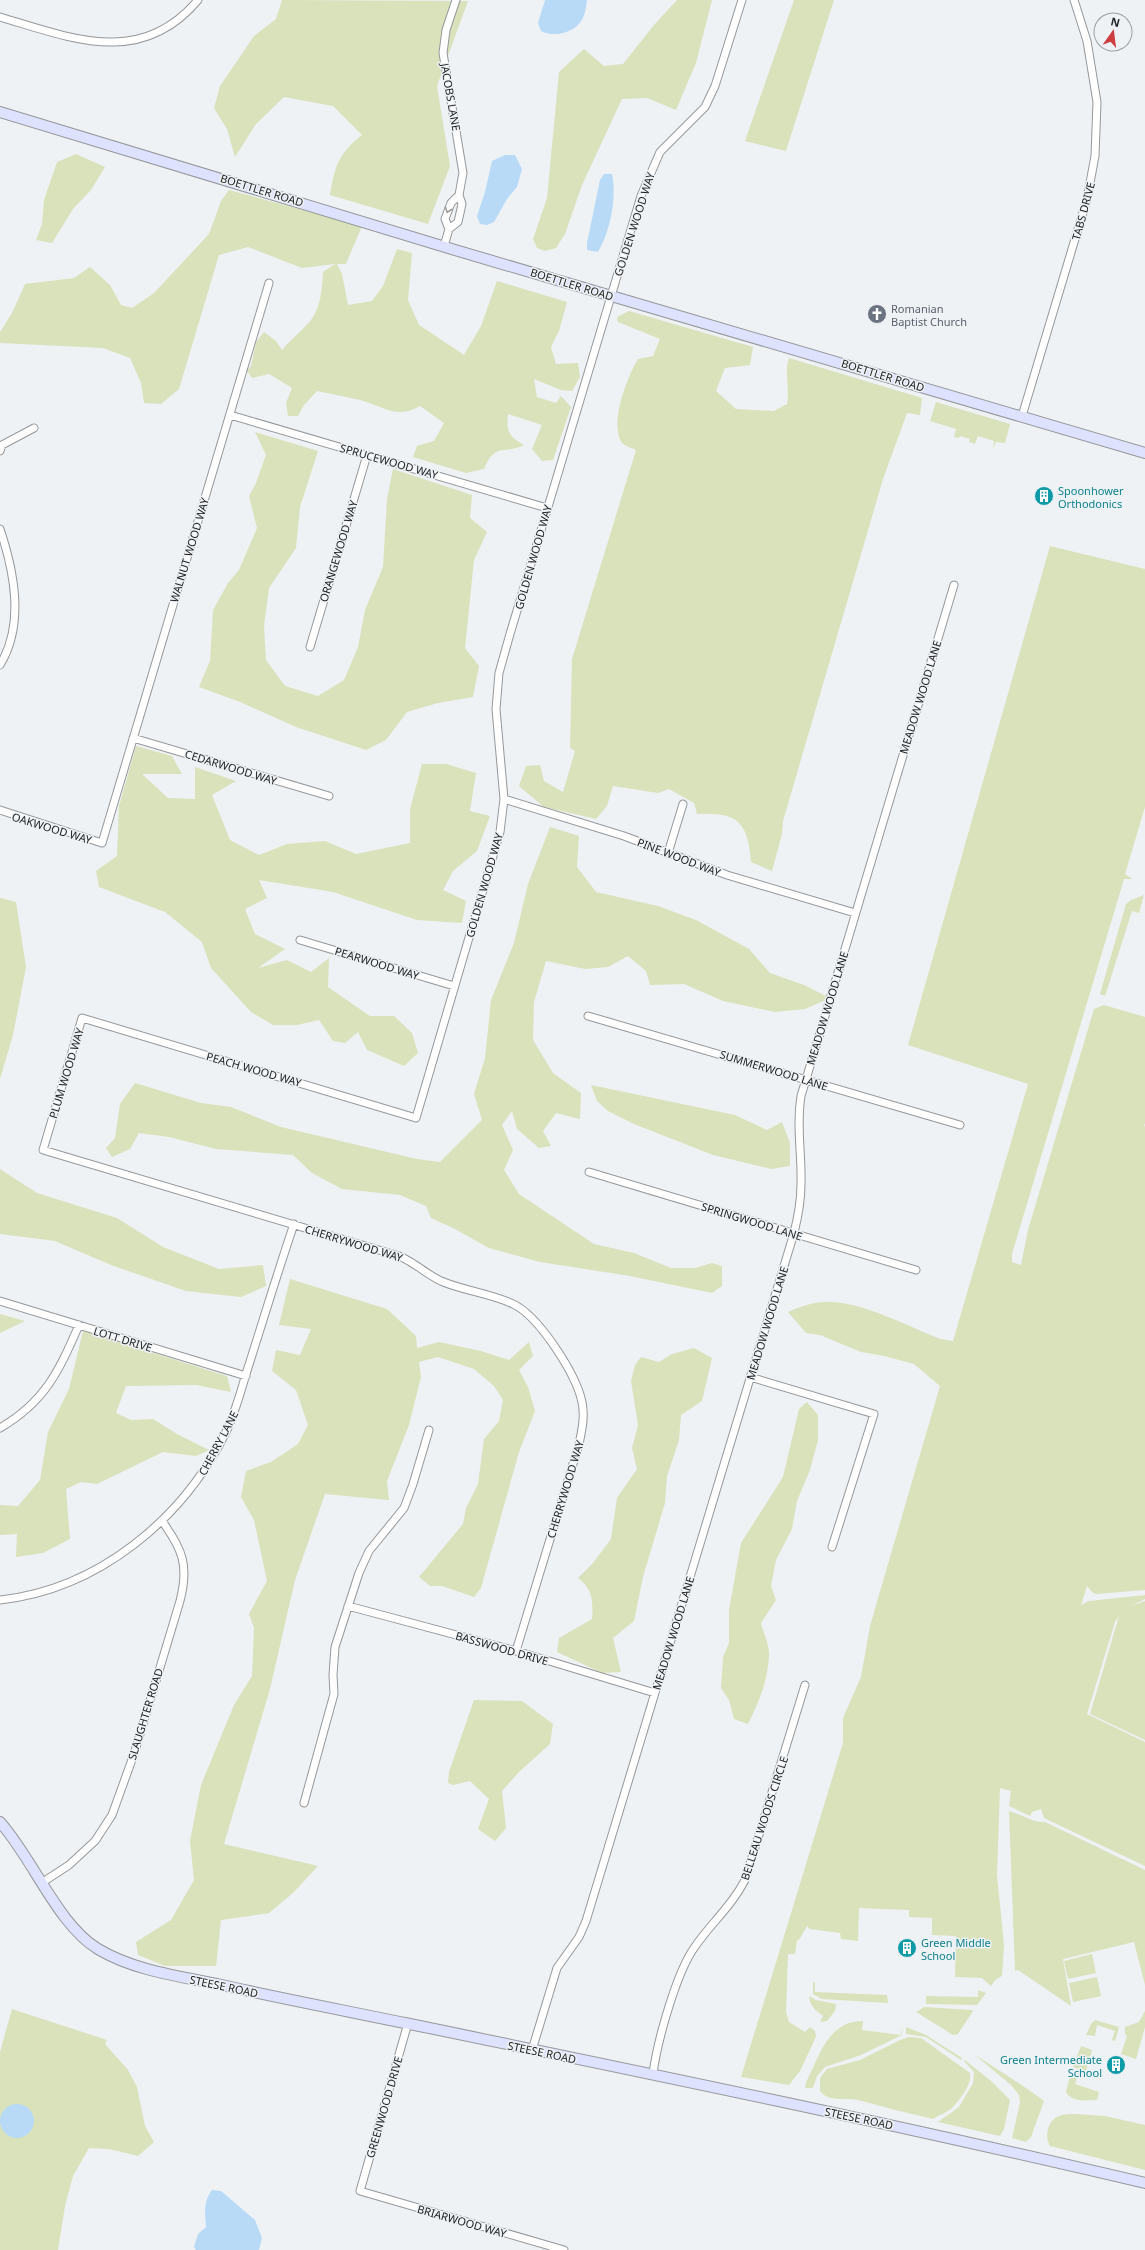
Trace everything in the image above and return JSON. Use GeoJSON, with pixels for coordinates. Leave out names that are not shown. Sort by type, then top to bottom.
{"type":"FeatureCollection","features":[{"type":"Feature","properties":{"kind":"street"},"geometry":{"type":"LineString","coordinates":[[0,17],[72,38],[105,44],[130,41],[150,35],[170,26],[182,18],[198,0]]}},
{"type":"Feature","properties":{"kind":"street","name":"JACOBS LANE"},"geometry":{"type":"LineString","coordinates":[[449,228],[458,222],[462,204],[459,195],[463,173],[443,52],[446,30],[456,0]]}},
{"type":"Feature","properties":{"kind":"street","name":"GOLDEN WOOD WAY"},"geometry":{"type":"LineString","coordinates":[[393,1111],[416,1118],[497,843],[504,799],[496,715],[499,673],[641,196],[660,152],[705,107],[715,86],[742,0]]}},
{"type":"Feature","properties":{"kind":"street","name":"TABS DRIVE"},"geometry":{"type":"LineString","coordinates":[[1022,416],[1087,199],[1095,156],[1097,102],[1087,42],[1074,0]]}},
{"type":"Feature","properties":{"kind":"street","name":"BOETTLER ROAD"},"geometry":{"type":"LineString","coordinates":[[0,112],[444,246],[1145,453]]}},
{"type":"Feature","properties":{"kind":"street","name":"JACOBS LANE"},"geometry":{"type":"LineString","coordinates":[[444,246],[449,228],[445,219],[451,203],[459,195]]}},
{"type":"Feature","properties":{"kind":"street","name":"WALNUT WOOD WAY"},"geometry":{"type":"LineString","coordinates":[[109,818],[269,283]]}},
{"type":"Feature","properties":{"kind":"street","name":"SPRUCEWOOD WAY"},"geometry":{"type":"LineString","coordinates":[[230,415],[547,508]]}},
{"type":"Feature","properties":{"kind":"street"},"geometry":{"type":"LineString","coordinates":[[0,451],[2,445],[34,428]]}},
{"type":"Feature","properties":{"kind":"street","name":"ORANGEWOOD WAY"},"geometry":{"type":"LineString","coordinates":[[310,647],[367,455]]}},
{"type":"Feature","properties":{"kind":"street"},"geometry":{"type":"LineString","coordinates":[[0,529],[12,568],[15,592],[15,612],[10,639],[0,665]]}},
{"type":"Feature","properties":{"kind":"street","name":"MEADOW WOOD LANE"},"geometry":{"type":"LineString","coordinates":[[532,2050],[557,1968],[578,1937],[586,1921],[794,1233],[800,1206],[802,1185],[798,1123],[800,1105],[806,1080],[954,585]]}},
{"type":"Feature","properties":{"kind":"street","name":"CEDARWOOD WAY"},"geometry":{"type":"LineString","coordinates":[[133,738],[329,796]]}},
{"type":"Feature","properties":{"kind":"street","name":"PINE WOOD WAY"},"geometry":{"type":"LineString","coordinates":[[504,799],[594,826],[727,875],[855,914]]}},
{"type":"Feature","properties":{"kind":"street"},"geometry":{"type":"LineString","coordinates":[[668,852],[683,804]]}},
{"type":"Feature","properties":{"kind":"street","name":"OAKWOOD WAY"},"geometry":{"type":"LineString","coordinates":[[0,810],[102,843],[109,818]]}},
{"type":"Feature","properties":{"kind":"street","name":"PEARWOOD WAY"},"geometry":{"type":"LineString","coordinates":[[300,940],[454,986]]}},
{"type":"Feature","properties":{"kind":"street","name":"SUMMERWOOD LANE"},"geometry":{"type":"LineString","coordinates":[[588,1016],[960,1125]]}},
{"type":"Feature","properties":{"kind":"street","name":"PLUM WOOD WAY"},"geometry":{"type":"LineString","coordinates":[[54,1153],[43,1150],[82,1018],[115,1028]]}},
{"type":"Feature","properties":{"kind":"street","name":"PEACH WOOD WAY"},"geometry":{"type":"LineString","coordinates":[[115,1028],[393,1111]]}},
{"type":"Feature","properties":{"kind":"street","name":"CHERRYWOOD WAY"},"geometry":{"type":"LineString","coordinates":[[54,1153],[399,1256],[420,1267],[441,1281],[514,1305],[525,1311],[539,1325],[575,1382],[583,1408],[582,1432],[516,1651]]}},
{"type":"Feature","properties":{"kind":"street","name":"SPRINGWOOD LANE"},"geometry":{"type":"LineString","coordinates":[[589,1172],[916,1270]]}},
{"type":"Feature","properties":{"kind":"street","name":"CHERRY LANE"},"geometry":{"type":"LineString","coordinates":[[0,1600],[30,1595],[77,1579],[113,1560],[162,1521],[195,1484],[215,1452],[238,1403],[294,1224]]}},
{"type":"Feature","properties":{"kind":"street","name":"LOTT DRIVE"},"geometry":{"type":"LineString","coordinates":[[0,1302],[246,1376]]}},
{"type":"Feature","properties":{"kind":"street"},"geometry":{"type":"LineString","coordinates":[[0,1428],[28,1409],[46,1390],[65,1358],[79,1325]]}},
{"type":"Feature","properties":{"kind":"street"},"geometry":{"type":"LineString","coordinates":[[750,1377],[874,1414],[832,1547]]}},
{"type":"Feature","properties":{"kind":"street"},"geometry":{"type":"LineString","coordinates":[[304,1803],[334,1694],[333,1675],[336,1647],[359,1573],[369,1551],[404,1508],[413,1484],[429,1430]]}},
{"type":"Feature","properties":{"kind":"street","name":"SLAUGHTER ROAD"},"geometry":{"type":"LineString","coordinates":[[43,1882],[69,1865],[95,1841],[104,1831],[119,1799],[180,1601],[185,1578],[183,1560],[179,1546],[162,1521]]}},
{"type":"Feature","properties":{"kind":"street","name":"BASSWOOD DRIVE"},"geometry":{"type":"LineString","coordinates":[[348,1606],[516,1651],[655,1693]]}},
{"type":"Feature","properties":{"kind":"street","name":"BELLEAU WOODS CIRCLE"},"geometry":{"type":"LineString","coordinates":[[653,2074],[659,2045],[684,1966],[694,1948],[733,1900],[745,1880],[805,1685]]}},
{"type":"Feature","properties":{"kind":"street","name":"STEESE ROAD"},"geometry":{"type":"LineString","coordinates":[[0,1822],[14,1838],[58,1907],[81,1936],[96,1948],[118,1959],[186,1978],[653,2074],[982,2145],[1145,2183]]}},
{"type":"Feature","properties":{"kind":"street","name":"GREENWOOD DRIVE"},"geometry":{"type":"LineString","coordinates":[[360,2191],[408,2023]]}},
{"type":"Feature","properties":{"kind":"street","name":"BRIARWOOD WAY"},"geometry":{"type":"LineString","coordinates":[[360,2191],[564,2250]]}},
{"type":"Feature","properties":{"kind":"green space"},"geometry":{"type":"Polygon","coordinates":[[[282,0],[468,1],[437,86],[450,166],[428,224],[330,195],[339,161],[348,148],[362,135],[333,106],[284,97],[256,124],[235,157],[227,129],[214,108],[220,86],[254,36],[276,19],[282,0]]]}},
{"type":"Feature","properties":{"kind":"green space"},"geometry":{"type":"Polygon","coordinates":[[[677,0],[712,0],[696,63],[676,110],[647,98],[622,99],[582,185],[565,234],[556,248],[545,251],[537,248],[533,239],[547,198],[559,72],[584,49],[604,66],[623,64],[654,25],[677,0]]]}},
{"type":"Feature","properties":{"kind":"green space"},"geometry":{"type":"Polygon","coordinates":[[[794,0],[834,0],[786,151],[745,141],[794,0]]]}},
{"type":"Feature","properties":{"kind":"green space"},"geometry":{"type":"Polygon","coordinates":[[[76,154],[105,167],[91,190],[73,209],[52,243],[36,240],[42,224],[44,200],[57,162],[76,154]]]}},
{"type":"Feature","properties":{"kind":"green space"},"geometry":{"type":"Polygon","coordinates":[[[229,190],[362,226],[346,264],[337,264],[342,274],[348,305],[372,301],[383,286],[397,249],[412,253],[408,300],[419,325],[464,355],[481,326],[497,281],[567,302],[559,331],[551,347],[556,364],[578,363],[580,377],[572,391],[561,390],[534,379],[537,397],[556,403],[561,396],[571,407],[553,460],[542,461],[532,449],[542,425],[508,414],[508,429],[510,433],[515,439],[524,445],[517,448],[496,452],[492,455],[484,469],[466,473],[413,457],[417,446],[434,441],[444,423],[420,406],[404,412],[397,412],[360,400],[317,391],[304,405],[298,416],[288,416],[286,403],[292,388],[269,374],[252,378],[247,371],[251,366],[256,342],[264,332],[276,341],[282,350],[311,320],[319,303],[323,272],[335,264],[302,268],[248,247],[219,255],[179,389],[161,404],[144,403],[141,383],[130,358],[103,348],[0,343],[0,332],[12,313],[25,284],[74,278],[90,267],[110,285],[121,305],[132,308],[154,293],[209,234],[221,201],[229,190]]]}},
{"type":"Feature","properties":{"kind":"green space"},"geometry":{"type":"Polygon","coordinates":[[[629,311],[753,347],[750,365],[725,368],[716,391],[736,409],[774,411],[787,404],[787,369],[789,358],[922,398],[920,415],[907,413],[883,479],[783,821],[782,834],[772,871],[751,862],[747,837],[743,828],[738,822],[731,817],[722,815],[697,814],[694,803],[669,789],[658,793],[613,786],[607,806],[596,819],[544,807],[519,786],[526,766],[540,765],[544,781],[563,792],[575,751],[570,748],[572,659],[636,450],[622,443],[617,424],[618,413],[629,377],[638,359],[653,356],[660,339],[618,322],[617,317],[629,311]]]}},
{"type":"Feature","properties":{"kind":"green space"},"geometry":{"type":"Polygon","coordinates":[[[936,402],[1010,424],[1005,443],[996,442],[993,449],[994,441],[978,436],[975,444],[969,442],[970,439],[960,436],[959,438],[954,437],[956,429],[930,421],[936,402]]]}},
{"type":"Feature","properties":{"kind":"green space"},"geometry":{"type":"Polygon","coordinates":[[[255,432],[318,451],[300,507],[296,548],[269,588],[264,626],[266,660],[285,686],[318,696],[344,680],[358,647],[365,610],[383,567],[387,499],[393,469],[472,495],[470,518],[487,532],[474,560],[465,648],[479,666],[473,697],[438,703],[407,712],[386,740],[366,750],[296,727],[240,702],[199,687],[210,661],[213,610],[228,583],[239,570],[257,528],[249,496],[256,483],[266,455],[255,432]]]}},
{"type":"Feature","properties":{"kind":"green space"},"geometry":{"type":"Polygon","coordinates":[[[1050,546],[1145,569],[1145,807],[1125,874],[1132,879],[1124,879],[1012,1254],[1012,1262],[1021,1265],[1028,1230],[1094,1009],[1104,1005],[1145,1017],[1145,1123],[1143,1129],[1145,1125],[1145,1590],[1097,1594],[1093,1593],[1087,1586],[1081,1605],[1089,1601],[1145,1595],[1145,1599],[1131,1606],[1145,1601],[1145,1740],[1090,1714],[1119,1616],[1115,1622],[1087,1714],[1145,1742],[1145,1866],[1044,1818],[1041,1809],[1032,1812],[1030,1816],[1009,1806],[1011,1791],[1000,1788],[997,1875],[1004,1945],[1002,1976],[996,1979],[991,1986],[982,1978],[955,1977],[956,1936],[932,1935],[932,1918],[909,1917],[909,1910],[859,1908],[858,1941],[841,1939],[840,1933],[810,1929],[807,1926],[799,1940],[797,1940],[795,1954],[788,1954],[786,2012],[789,2022],[805,2032],[810,2027],[815,2031],[815,2039],[800,2071],[789,2085],[741,2077],[843,1743],[843,1718],[861,1677],[870,1626],[940,1386],[914,1364],[861,1352],[820,1335],[806,1333],[788,1312],[815,1303],[845,1303],[872,1311],[940,1339],[953,1341],[1028,1084],[908,1045],[1050,546]]]}},
{"type":"Feature","properties":{"kind":"green space"},"geometry":{"type":"Polygon","coordinates":[[[136,746],[172,756],[182,774],[142,774],[168,798],[195,799],[195,767],[236,781],[212,795],[230,840],[259,855],[287,844],[325,841],[356,854],[410,843],[410,809],[422,764],[446,764],[476,773],[470,811],[490,816],[477,851],[453,871],[443,890],[466,901],[462,923],[417,920],[333,892],[259,880],[267,898],[245,909],[255,934],[285,949],[258,968],[287,960],[311,972],[329,958],[328,987],[370,1016],[394,1016],[412,1033],[418,1053],[404,1066],[367,1050],[358,1032],[345,1043],[333,1041],[319,1020],[297,1025],[273,1025],[251,1012],[211,968],[202,942],[165,912],[99,887],[96,871],[117,856],[119,806],[136,746]]]}},
{"type":"Feature","properties":{"kind":"green space"},"geometry":{"type":"Polygon","coordinates":[[[550,827],[579,836],[577,867],[596,892],[658,906],[696,920],[749,949],[770,973],[804,985],[830,998],[805,1009],[775,1012],[723,1001],[684,984],[650,985],[646,971],[628,956],[608,967],[585,969],[546,961],[534,1002],[533,1040],[553,1073],[581,1093],[580,1119],[556,1113],[543,1131],[551,1146],[539,1148],[517,1129],[512,1111],[502,1125],[513,1150],[504,1170],[519,1194],[594,1244],[634,1253],[671,1268],[695,1268],[712,1263],[722,1266],[722,1286],[712,1293],[630,1276],[540,1262],[489,1248],[453,1228],[431,1218],[426,1206],[400,1195],[342,1189],[312,1173],[293,1155],[216,1149],[169,1137],[139,1133],[130,1149],[112,1157],[106,1148],[115,1138],[120,1104],[135,1083],[201,1103],[231,1107],[281,1127],[417,1159],[440,1162],[482,1120],[474,1094],[485,1058],[491,1000],[514,943],[528,884],[550,827]]]}},
{"type":"Feature","properties":{"kind":"green space"},"geometry":{"type":"Polygon","coordinates":[[[1144,895],[1139,913],[1132,911],[1105,996],[1100,994],[1126,904],[1131,900],[1144,895]]]}},
{"type":"Feature","properties":{"kind":"green space"},"geometry":{"type":"Polygon","coordinates":[[[0,898],[16,902],[26,967],[13,1035],[0,1079],[0,898]]]}},
{"type":"Feature","properties":{"kind":"green space"},"geometry":{"type":"Polygon","coordinates":[[[591,1085],[735,1115],[767,1130],[782,1122],[790,1143],[790,1166],[771,1169],[713,1155],[634,1124],[608,1111],[597,1101],[591,1085]]]}},
{"type":"Feature","properties":{"kind":"green space"},"geometry":{"type":"Polygon","coordinates":[[[0,1169],[37,1193],[117,1218],[163,1247],[219,1269],[263,1265],[266,1286],[241,1297],[186,1291],[111,1265],[55,1241],[0,1234],[0,1169]]]}},
{"type":"Feature","properties":{"kind":"green space"},"geometry":{"type":"Polygon","coordinates":[[[290,1279],[387,1309],[416,1336],[417,1348],[439,1342],[481,1351],[509,1360],[529,1342],[533,1356],[519,1370],[528,1387],[535,1411],[519,1452],[481,1588],[474,1597],[442,1586],[430,1586],[419,1577],[463,1524],[466,1508],[478,1484],[484,1439],[499,1421],[503,1400],[494,1386],[474,1369],[438,1357],[419,1362],[421,1377],[409,1425],[387,1481],[389,1500],[325,1494],[295,1580],[270,1689],[224,1844],[318,1866],[293,1893],[269,1913],[221,1920],[216,1966],[165,1966],[138,1955],[136,1942],[171,1920],[194,1880],[190,1841],[201,1785],[234,1705],[252,1676],[254,1628],[249,1614],[267,1581],[254,1520],[241,1497],[246,1471],[271,1462],[298,1444],[308,1425],[296,1390],[272,1371],[276,1350],[300,1355],[311,1329],[279,1325],[290,1279]]]}},
{"type":"Feature","properties":{"kind":"green space"},"geometry":{"type":"Polygon","coordinates":[[[0,1314],[25,1321],[0,1333],[0,1314]]]}},
{"type":"Feature","properties":{"kind":"green space"},"geometry":{"type":"Polygon","coordinates":[[[83,1331],[227,1376],[231,1392],[196,1385],[126,1386],[116,1413],[131,1420],[153,1419],[177,1434],[209,1450],[196,1456],[163,1452],[97,1484],[81,1482],[66,1489],[70,1539],[43,1553],[16,1557],[17,1534],[0,1535],[0,1505],[18,1506],[40,1480],[48,1432],[69,1389],[83,1331]]]}},
{"type":"Feature","properties":{"kind":"green space"},"geometry":{"type":"Polygon","coordinates":[[[694,1348],[712,1358],[702,1401],[681,1415],[679,1440],[667,1476],[665,1503],[643,1577],[634,1621],[613,1638],[621,1672],[602,1673],[557,1652],[559,1638],[592,1619],[591,1596],[587,1587],[578,1578],[593,1563],[611,1539],[617,1498],[637,1469],[632,1448],[638,1425],[631,1381],[635,1365],[641,1357],[659,1362],[672,1354],[694,1348]]]}},
{"type":"Feature","properties":{"kind":"green space"},"geometry":{"type":"Polygon","coordinates":[[[807,1402],[818,1415],[818,1440],[810,1470],[797,1501],[792,1529],[776,1560],[771,1586],[776,1600],[761,1623],[769,1649],[769,1662],[759,1699],[748,1724],[734,1719],[729,1700],[721,1688],[723,1657],[729,1643],[729,1610],[741,1543],[783,1477],[799,1409],[807,1402]]]}},
{"type":"Feature","properties":{"kind":"green space"},"geometry":{"type":"Polygon","coordinates":[[[474,1700],[522,1701],[553,1724],[550,1744],[520,1771],[502,1791],[506,1828],[495,1841],[478,1829],[489,1799],[470,1781],[453,1785],[448,1783],[449,1772],[474,1700]]]}},
{"type":"Feature","properties":{"kind":"green space"},"geometry":{"type":"Polygon","coordinates":[[[1009,1811],[1036,1821],[1045,1822],[1145,1870],[1145,1985],[1134,1942],[1063,1959],[1071,2006],[1018,1970],[1015,1971],[1009,1811]]]}},
{"type":"Feature","properties":{"kind":"green space"},"geometry":{"type":"Polygon","coordinates":[[[1092,1954],[1096,1973],[1068,1979],[1064,1961],[1092,1954]]]}},
{"type":"Feature","properties":{"kind":"green space"},"geometry":{"type":"Polygon","coordinates":[[[1097,1977],[1101,1996],[1073,2002],[1069,1983],[1097,1977]]]}},
{"type":"Feature","properties":{"kind":"green space"},"geometry":{"type":"Polygon","coordinates":[[[813,1982],[815,1982],[815,1992],[887,1995],[888,2003],[822,1999],[813,1994],[813,1982]]]}},
{"type":"Feature","properties":{"kind":"green space"},"geometry":{"type":"Polygon","coordinates":[[[978,1990],[986,1993],[977,2005],[926,2004],[926,1996],[978,1997],[978,1990]]]}},
{"type":"Feature","properties":{"kind":"green space"},"geometry":{"type":"Polygon","coordinates":[[[809,1996],[816,2000],[836,2004],[835,2011],[827,2021],[820,2022],[823,2016],[813,2008],[809,1996]]]}},
{"type":"Feature","properties":{"kind":"green space"},"geometry":{"type":"Polygon","coordinates":[[[924,2007],[973,2011],[958,2034],[953,2035],[916,2012],[924,2007]]]}},
{"type":"Feature","properties":{"kind":"green space"},"geometry":{"type":"Polygon","coordinates":[[[12,2009],[107,2040],[105,2044],[128,2070],[137,2087],[145,2126],[154,2142],[138,2156],[109,2149],[89,2148],[73,2176],[65,2206],[58,2250],[0,2250],[0,2052],[12,2009]]]}},
{"type":"Feature","properties":{"kind":"green space"},"geometry":{"type":"Polygon","coordinates":[[[1145,2011],[1145,2027],[1136,2059],[1121,2054],[1127,2036],[1125,2034],[1125,2027],[1139,2022],[1145,2011]]]}},
{"type":"Feature","properties":{"kind":"green space"},"geometry":{"type":"Polygon","coordinates":[[[1095,2020],[1119,2027],[1115,2041],[1112,2040],[1115,2031],[1097,2025],[1095,2036],[1086,2035],[1091,2024],[1095,2020]]]}},
{"type":"Feature","properties":{"kind":"green space"},"geometry":{"type":"Polygon","coordinates":[[[863,2021],[862,2030],[901,2035],[903,2026],[902,2035],[861,2055],[825,2067],[817,2076],[813,2088],[805,2088],[808,2078],[825,2043],[831,2036],[845,2025],[863,2021]]]}},
{"type":"Feature","properties":{"kind":"green space"},"geometry":{"type":"Polygon","coordinates":[[[906,2027],[926,2035],[962,2058],[961,2060],[926,2037],[906,2034],[906,2027]]]}},
{"type":"Feature","properties":{"kind":"green space"},"geometry":{"type":"Polygon","coordinates":[[[909,2037],[921,2038],[970,2073],[969,2082],[965,2092],[952,2108],[933,2119],[858,2100],[828,2097],[820,2091],[820,2078],[827,2069],[860,2060],[909,2037]]]}},
{"type":"Feature","properties":{"kind":"green space"},"geometry":{"type":"Polygon","coordinates":[[[1081,2046],[1092,2050],[1086,2071],[1073,2067],[1081,2046]]]}},
{"type":"Feature","properties":{"kind":"green space"},"geometry":{"type":"Polygon","coordinates":[[[974,2054],[1044,2101],[1031,2137],[1026,2142],[1012,2138],[1020,2103],[1019,2095],[1011,2085],[974,2054]]]}},
{"type":"Feature","properties":{"kind":"green space"},"geometry":{"type":"Polygon","coordinates":[[[965,2060],[991,2081],[1010,2100],[1004,2129],[1000,2136],[938,2122],[959,2107],[973,2083],[974,2072],[964,2061],[965,2060]]]}},
{"type":"Feature","properties":{"kind":"green space"},"geometry":{"type":"Polygon","coordinates":[[[1072,2069],[1079,2071],[1075,2084],[1099,2092],[1097,2100],[1080,2100],[1069,2096],[1066,2092],[1072,2069]]]}},
{"type":"Feature","properties":{"kind":"green space"},"geometry":{"type":"Polygon","coordinates":[[[1076,2114],[1105,2116],[1145,2125],[1145,2170],[1050,2146],[1047,2133],[1052,2121],[1061,2115],[1076,2114]]]}},
{"type":"Feature","properties":{"kind":"water"},"geometry":{"type":"Polygon","coordinates":[[[545,0],[587,0],[584,15],[579,24],[571,30],[561,34],[550,34],[541,31],[538,23],[545,0]]]}},
{"type":"Feature","properties":{"kind":"water"},"geometry":{"type":"Polygon","coordinates":[[[505,155],[515,155],[522,169],[517,187],[507,199],[494,222],[487,225],[480,224],[477,216],[485,192],[492,161],[505,155]]]}},
{"type":"Feature","properties":{"kind":"water"},"geometry":{"type":"Polygon","coordinates":[[[604,174],[612,174],[614,194],[609,225],[598,252],[587,250],[587,243],[600,180],[604,174]]]}},
{"type":"Feature","properties":{"kind":"water"},"geometry":{"type":"Polygon","coordinates":[[[17,2104],[29,2109],[34,2121],[29,2133],[17,2138],[5,2133],[0,2121],[5,2109],[17,2104]]]}},
{"type":"Feature","properties":{"kind":"water"},"geometry":{"type":"Polygon","coordinates":[[[212,2190],[221,2191],[255,2220],[262,2238],[259,2250],[196,2250],[194,2247],[198,2234],[206,2227],[206,2203],[212,2190]]]}},
{"type":"Feature","properties":{"kind":"place","name":"Romanian Baptist Church"},"geometry":{"type":"Point","coordinates":[877,314]}},
{"type":"Feature","properties":{"kind":"place","name":"Spoonhower Orthodonics"},"geometry":{"type":"Point","coordinates":[1044,496]}},
{"type":"Feature","properties":{"kind":"place","name":"Green Middle School"},"geometry":{"type":"Point","coordinates":[907,1948]}},
{"type":"Feature","properties":{"kind":"place","name":"Green Intermediate School"},"geometry":{"type":"Point","coordinates":[1116,2065]}}]}
